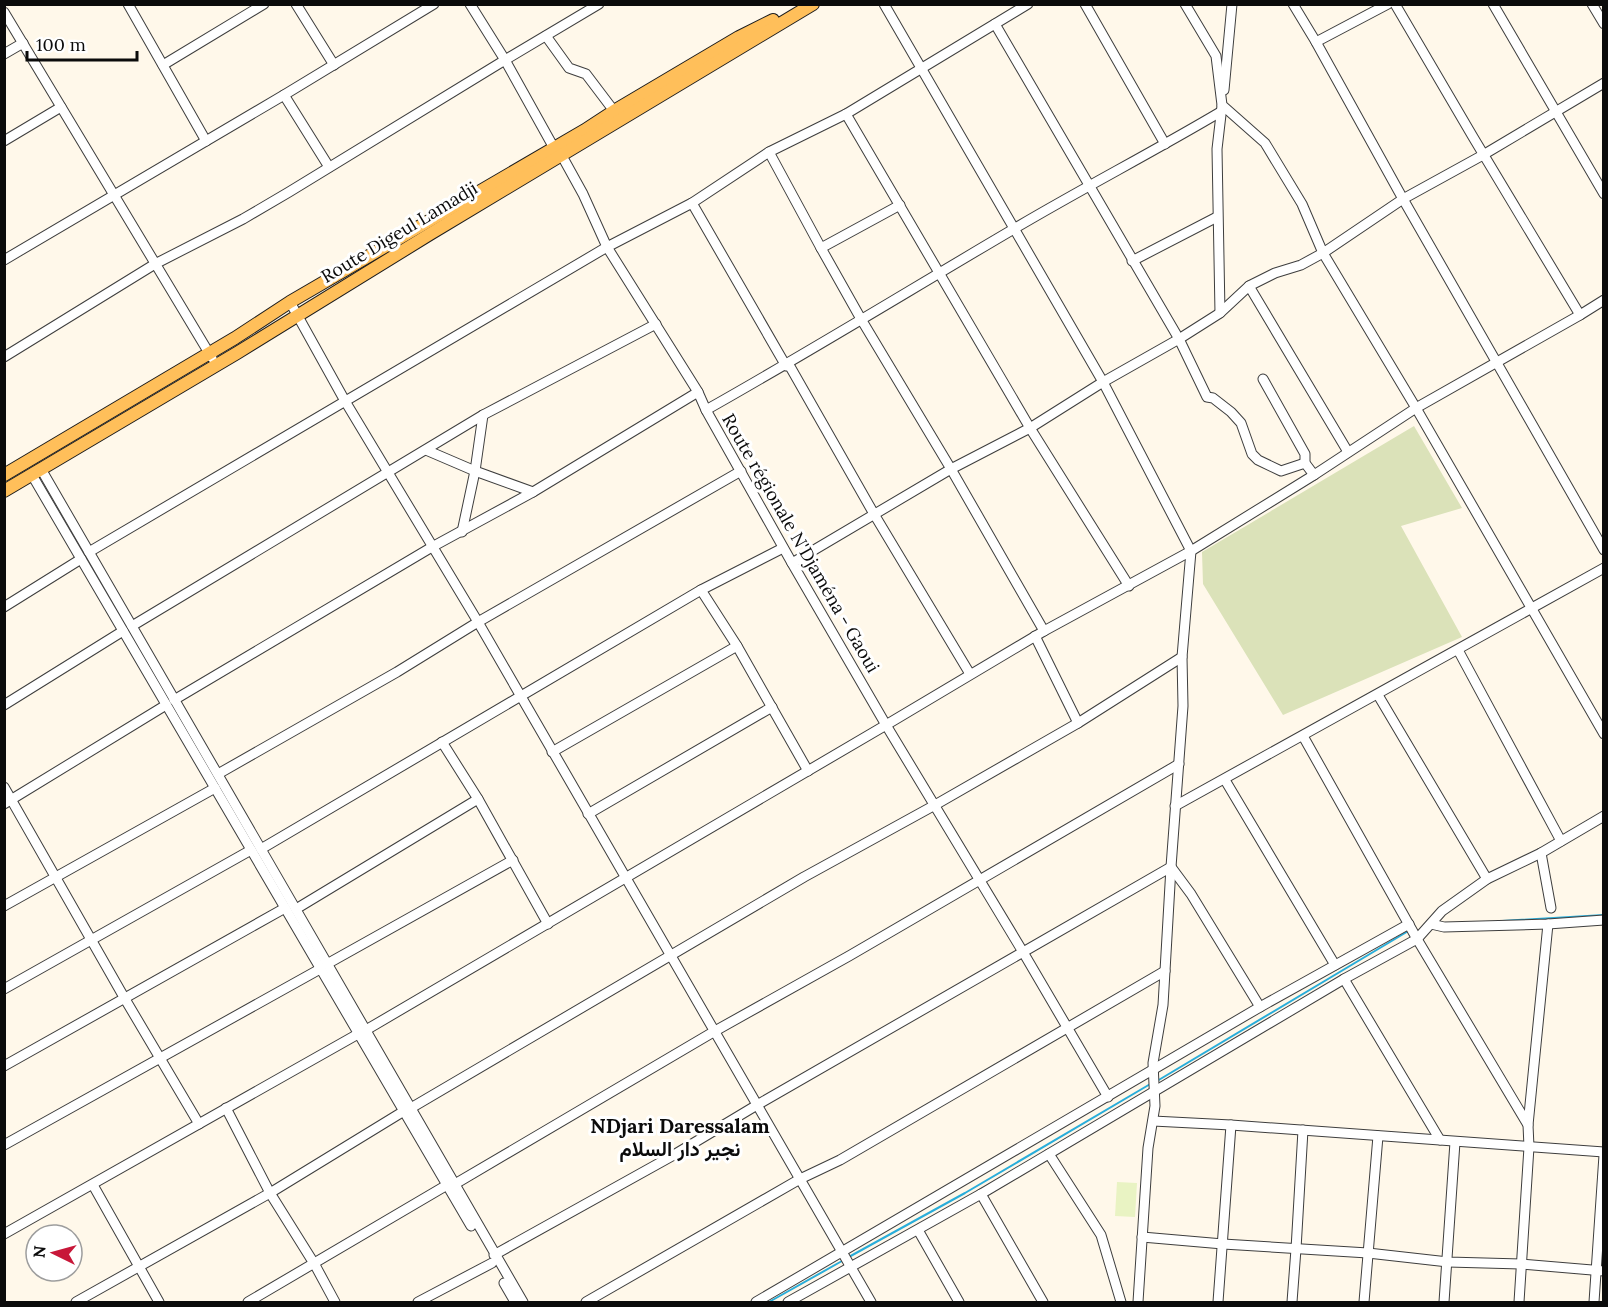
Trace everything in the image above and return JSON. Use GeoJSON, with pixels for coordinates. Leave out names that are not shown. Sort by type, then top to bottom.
{"type":"FeatureCollection","features":[{"type":"Feature","properties":{"kind":"main road","name":"Route Digeul Lamadji"},"geometry":{"type":"LineString","coordinates":[[4,491],[298,315],[558,152],[614,111],[739,37],[807,4]]}},
{"type":"Feature","properties":{"kind":"main road","name":"Route Digeul Lamadji"},"geometry":{"type":"LineString","coordinates":[[4,475],[209,354],[290,302],[558,152],[813,4]]}},
{"type":"Feature","properties":{"kind":"street"},"geometry":{"type":"LineString","coordinates":[[128,4],[206,141]]}},
{"type":"Feature","properties":{"kind":"street"},"geometry":{"type":"LineString","coordinates":[[163,65],[264,4]]}},
{"type":"Feature","properties":{"kind":"street"},"geometry":{"type":"LineString","coordinates":[[296,4],[334,65]]}},
{"type":"Feature","properties":{"kind":"street"},"geometry":{"type":"LineString","coordinates":[[4,260],[434,4]]}},
{"type":"Feature","properties":{"kind":"street","name":"Route régionale N'Djaména - Gaoui"},"geometry":{"type":"LineString","coordinates":[[470,4],[583,194],[607,247],[698,392],[783,548],[886,725],[1108,1097]]}},
{"type":"Feature","properties":{"kind":"street"},"geometry":{"type":"LineString","coordinates":[[4,357],[156,264],[243,219],[598,4]]}},
{"type":"Feature","properties":{"kind":"street"},"geometry":{"type":"LineString","coordinates":[[884,4],[1103,382],[1191,551],[1182,657],[1183,706],[1166,971],[1153,1073],[1155,1106],[1148,1148],[1138,1302]]}},
{"type":"Feature","properties":{"kind":"street"},"geometry":{"type":"LineString","coordinates":[[89,552],[607,247],[692,203],[769,152],[846,114],[1028,4]]}},
{"type":"Feature","properties":{"kind":"street"},"geometry":{"type":"LineString","coordinates":[[1085,4],[1166,144]]}},
{"type":"Feature","properties":{"kind":"street"},"geometry":{"type":"LineString","coordinates":[[1185,4],[1216,56],[1222,108],[1265,143],[1302,204],[1323,253],[1416,408],[1604,734]]}},
{"type":"Feature","properties":{"kind":"street"},"geometry":{"type":"LineString","coordinates":[[1220,314],[1217,149],[1232,4]]}},
{"type":"Feature","properties":{"kind":"street"},"geometry":{"type":"LineString","coordinates":[[1293,4],[1604,550]]}},
{"type":"Feature","properties":{"kind":"street"},"geometry":{"type":"LineString","coordinates":[[1316,42],[1388,4]]}},
{"type":"Feature","properties":{"kind":"street"},"geometry":{"type":"LineString","coordinates":[[1395,4],[1580,315]]}},
{"type":"Feature","properties":{"kind":"street"},"geometry":{"type":"LineString","coordinates":[[1493,4],[1604,194]]}},
{"type":"Feature","properties":{"kind":"street"},"geometry":{"type":"LineString","coordinates":[[1592,4],[1604,24]]}},
{"type":"Feature","properties":{"kind":"street"},"geometry":{"type":"LineString","coordinates":[[4,12],[216,366]]}},
{"type":"Feature","properties":{"kind":"street"},"geometry":{"type":"LineString","coordinates":[[995,24],[1179,339],[1207,397],[1213,398],[1241,423],[1252,454],[1258,460],[1281,471],[1305,463]]}},
{"type":"Feature","properties":{"kind":"street"},"geometry":{"type":"LineString","coordinates":[[546,36],[569,68],[586,74],[614,111]]}},
{"type":"Feature","properties":{"kind":"street"},"geometry":{"type":"LineString","coordinates":[[4,54],[23,44]]}},
{"type":"Feature","properties":{"kind":"street"},"geometry":{"type":"LineString","coordinates":[[792,563],[951,469],[1030,428],[1103,382],[1179,339],[1220,314],[1249,286],[1275,273],[1301,265],[1323,253],[1403,199],[1604,83]]}},
{"type":"Feature","properties":{"kind":"street"},"geometry":{"type":"LineString","coordinates":[[284,95],[329,167]]}},
{"type":"Feature","properties":{"kind":"street"},"geometry":{"type":"LineString","coordinates":[[4,141],[61,107]]}},
{"type":"Feature","properties":{"kind":"street"},"geometry":{"type":"LineString","coordinates":[[706,410],[1014,229],[1166,144],[1222,108]]}},
{"type":"Feature","properties":{"kind":"street"},"geometry":{"type":"LineString","coordinates":[[846,114],[1030,428],[1129,586]]}},
{"type":"Feature","properties":{"kind":"street"},"geometry":{"type":"LineString","coordinates":[[769,152],[861,319],[1044,631]]}},
{"type":"Feature","properties":{"kind":"street"},"geometry":{"type":"LineString","coordinates":[[692,203],[970,674]]}},
{"type":"Feature","properties":{"kind":"street"},"geometry":{"type":"LineString","coordinates":[[821,248],[900,205]]}},
{"type":"Feature","properties":{"kind":"street"},"geometry":{"type":"LineString","coordinates":[[1132,261],[1217,217]]}},
{"type":"Feature","properties":{"kind":"street"},"geometry":{"type":"LineString","coordinates":[[1249,286],[1348,452]]}},
{"type":"Feature","properties":{"kind":"street"},"geometry":{"type":"LineString","coordinates":[[4,1234],[362,1032],[1035,636],[1191,551],[1314,475],[1416,408],[1604,300]]}},
{"type":"Feature","properties":{"kind":"street"},"geometry":{"type":"LineString","coordinates":[[290,302],[345,401],[478,622],[871,1302]]}},
{"type":"Feature","properties":{"kind":"street"},"geometry":{"type":"LineString","coordinates":[[4,705],[127,628],[483,415],[656,324]]}},
{"type":"Feature","properties":{"kind":"street"},"geometry":{"type":"LineString","coordinates":[[1263,379],[1305,454],[1305,463],[1314,475]]}},
{"type":"Feature","properties":{"kind":"street"},"geometry":{"type":"LineString","coordinates":[[8,802],[170,703],[432,548],[532,492],[698,392]]}},
{"type":"Feature","properties":{"kind":"street"},"geometry":{"type":"LineString","coordinates":[[462,532],[475,471],[483,415]]}},
{"type":"Feature","properties":{"kind":"street"},"geometry":{"type":"LineString","coordinates":[[426,450],[532,492]]}},
{"type":"Feature","properties":{"kind":"street"},"geometry":{"type":"LineString","coordinates":[[218,774],[741,471]]}},
{"type":"Feature","properties":{"kind":"street"},"geometry":{"type":"LineString","coordinates":[[36,472],[89,552],[127,628],[170,703],[214,788],[296,909],[324,967]]}},
{"type":"Feature","properties":{"kind":"street"},"geometry":{"type":"LineString","coordinates":[[36,472],[81,559],[127,628]]}},
{"type":"Feature","properties":{"kind":"street"},"geometry":{"type":"LineString","coordinates":[[4,989],[256,849],[701,590],[783,548]]}},
{"type":"Feature","properties":{"kind":"street"},"geometry":{"type":"LineString","coordinates":[[4,607],[81,559]]}},
{"type":"Feature","properties":{"kind":"street"},"geometry":{"type":"LineString","coordinates":[[1175,806],[1604,568]]}},
{"type":"Feature","properties":{"kind":"street"},"geometry":{"type":"LineString","coordinates":[[701,590],[737,646],[808,771]]}},
{"type":"Feature","properties":{"kind":"street"},"geometry":{"type":"LineString","coordinates":[[1035,636],[1078,723]]}},
{"type":"Feature","properties":{"kind":"street"},"geometry":{"type":"LineString","coordinates":[[552,752],[737,646]]}},
{"type":"Feature","properties":{"kind":"street"},"geometry":{"type":"LineString","coordinates":[[1458,650],[1561,841]]}},
{"type":"Feature","properties":{"kind":"street"},"geometry":{"type":"LineString","coordinates":[[76,1302],[270,1193],[804,877],[1078,723],[1182,657]]}},
{"type":"Feature","properties":{"kind":"street"},"geometry":{"type":"LineString","coordinates":[[1378,694],[1487,879]]}},
{"type":"Feature","properties":{"kind":"street"},"geometry":{"type":"LineString","coordinates":[[170,703],[218,774],[285,908],[324,967],[362,1032],[493,1259],[515,1302]]}},
{"type":"Feature","properties":{"kind":"street"},"geometry":{"type":"LineString","coordinates":[[588,814],[772,707]]}},
{"type":"Feature","properties":{"kind":"street"},"geometry":{"type":"LineString","coordinates":[[1303,736],[1417,939],[1528,1125]]}},
{"type":"Feature","properties":{"kind":"street"},"geometry":{"type":"LineString","coordinates":[[442,742],[478,798],[548,924]]}},
{"type":"Feature","properties":{"kind":"street"},"geometry":{"type":"LineString","coordinates":[[248,1302],[1179,764]]}},
{"type":"Feature","properties":{"kind":"street"},"geometry":{"type":"LineString","coordinates":[[1225,780],[1335,966]]}},
{"type":"Feature","properties":{"kind":"street"},"geometry":{"type":"LineString","coordinates":[[4,788],[8,802],[56,878],[199,1124]]}},
{"type":"Feature","properties":{"kind":"street"},"geometry":{"type":"LineString","coordinates":[[4,906],[214,788]]}},
{"type":"Feature","properties":{"kind":"street"},"geometry":{"type":"LineString","coordinates":[[296,909],[478,798]]}},
{"type":"Feature","properties":{"kind":"street"},"geometry":{"type":"LineString","coordinates":[[788,1302],[981,1194],[1344,979],[1417,939],[1442,911],[1487,879],[1541,853],[1604,816]]}},
{"type":"Feature","properties":{"kind":"street"},"geometry":{"type":"LineString","coordinates":[[1541,853],[1551,908]]}},
{"type":"Feature","properties":{"kind":"street"},"geometry":{"type":"LineString","coordinates":[[4,1145],[513,860]]}},
{"type":"Feature","properties":{"kind":"street"},"geometry":{"type":"LineString","coordinates":[[418,1302],[1171,867]]}},
{"type":"Feature","properties":{"kind":"street"},"geometry":{"type":"LineString","coordinates":[[1171,867],[1191,894],[1260,1007]]}},
{"type":"Feature","properties":{"kind":"street"},"geometry":{"type":"LineString","coordinates":[[4,1066],[285,908]]}},
{"type":"Feature","properties":{"kind":"street"},"geometry":{"type":"LineString","coordinates":[[1431,924],[1444,927],[1604,920]]}},
{"type":"Feature","properties":{"kind":"street"},"geometry":{"type":"LineString","coordinates":[[756,1302],[1153,1073],[1260,1007],[1409,924]]}},
{"type":"Feature","properties":{"kind":"street"},"geometry":{"type":"LineString","coordinates":[[1519,1302],[1529,1147],[1528,1125],[1548,924]]}},
{"type":"Feature","properties":{"kind":"street"},"geometry":{"type":"LineString","coordinates":[[586,1302],[800,1179],[840,1160],[1166,971]]}},
{"type":"Feature","properties":{"kind":"street"},"geometry":{"type":"LineString","coordinates":[[1344,979],[1440,1140]]}},
{"type":"Feature","properties":{"kind":"street"},"geometry":{"type":"LineString","coordinates":[[226,1108],[270,1193],[335,1302]]}},
{"type":"Feature","properties":{"kind":"street"},"geometry":{"type":"LineString","coordinates":[[1153,1121],[1440,1140],[1604,1154],[1600,1271],[1594,1302]]}},
{"type":"Feature","properties":{"kind":"street"},"geometry":{"type":"LineString","coordinates":[[1218,1302],[1231,1125]]}},
{"type":"Feature","properties":{"kind":"street"},"geometry":{"type":"LineString","coordinates":[[1292,1302],[1302,1130]]}},
{"type":"Feature","properties":{"kind":"street"},"geometry":{"type":"LineString","coordinates":[[1364,1302],[1378,1136]]}},
{"type":"Feature","properties":{"kind":"street"},"geometry":{"type":"LineString","coordinates":[[1444,1302],[1455,1142]]}},
{"type":"Feature","properties":{"kind":"street"},"geometry":{"type":"LineString","coordinates":[[1049,1154],[1101,1235],[1121,1302]]}},
{"type":"Feature","properties":{"kind":"street"},"geometry":{"type":"LineString","coordinates":[[93,1185],[159,1302]]}},
{"type":"Feature","properties":{"kind":"street"},"geometry":{"type":"LineString","coordinates":[[981,1194],[1043,1302]]}},
{"type":"Feature","properties":{"kind":"street"},"geometry":{"type":"LineString","coordinates":[[918,1230],[959,1302]]}},
{"type":"Feature","properties":{"kind":"street"},"geometry":{"type":"LineString","coordinates":[[1142,1238],[1368,1253],[1448,1262],[1521,1264],[1600,1271]]}},
{"type":"Feature","properties":{"kind":"street"},"geometry":{"type":"LineString","coordinates":[[493,1259],[523,1302]]}},
{"type":"Feature","properties":{"kind":"green space"},"geometry":{"type":"Polygon","coordinates":[[[1414,426],[1462,508],[1401,526],[1462,637],[1283,715],[1203,584],[1202,552],[1414,426]]]}},
{"type":"Feature","properties":{"kind":"green space"},"geometry":{"type":"Polygon","coordinates":[[[1117,1182],[1137,1183],[1135,1217],[1115,1216],[1117,1182]]]}},
{"type":"Feature","properties":{"kind":"waterway"},"geometry":{"type":"LineString","coordinates":[[1502,921],[1604,915]]}},
{"type":"Feature","properties":{"kind":"waterway"},"geometry":{"type":"LineString","coordinates":[[1157,1081],[1410,930]]}},
{"type":"Feature","properties":{"kind":"waterway"},"geometry":{"type":"LineString","coordinates":[[847,1258],[965,1193],[1152,1083]]}},
{"type":"Feature","properties":{"kind":"waterway"},"geometry":{"type":"LineString","coordinates":[[769,1302],[842,1261]]}},
{"type":"Feature","properties":{"kind":"district","name":"NDjari Daressalam نجير دار السلام"},"geometry":{"type":"Point","coordinates":[680,1136]}}]}
